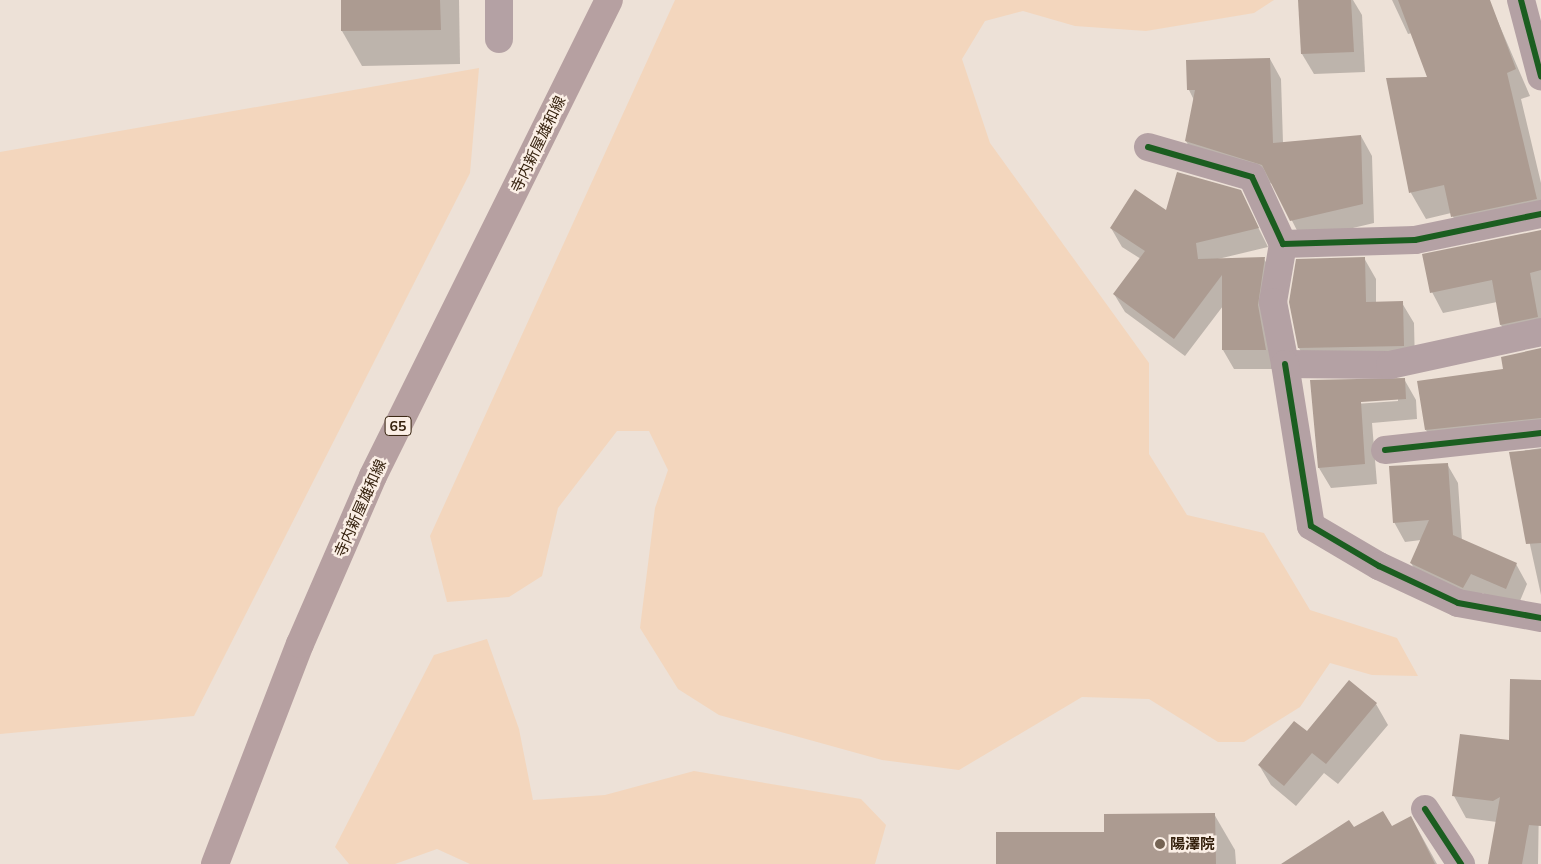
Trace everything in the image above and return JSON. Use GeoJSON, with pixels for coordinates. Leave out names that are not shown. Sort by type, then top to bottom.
{"type":"FeatureCollection","features":[{"type":"Feature","properties":{"kind":"main road","name":"寺内新屋雄和線"},"geometry":{"type":"LineString","coordinates":[[214,864],[300,644],[373,476],[609,0]]}},
{"type":"Feature","properties":{"kind":"street"},"geometry":{"type":"LineString","coordinates":[[499,0],[499,38]]}},
{"type":"Feature","properties":{"kind":"street"},"geometry":{"type":"LineString","coordinates":[[1522,0],[1541,76]]}},
{"type":"Feature","properties":{"kind":"street"},"geometry":{"type":"LineString","coordinates":[[1148,147],[1252,178],[1283,244],[1273,302],[1311,526],[1379,566],[1458,604],[1541,618]]}},
{"type":"Feature","properties":{"kind":"street"},"geometry":{"type":"LineString","coordinates":[[1283,244],[1415,240],[1541,214]]}},
{"type":"Feature","properties":{"kind":"street"},"geometry":{"type":"LineString","coordinates":[[1285,364],[1390,364],[1541,332]]}},
{"type":"Feature","properties":{"kind":"street"},"geometry":{"type":"LineString","coordinates":[[1385,450],[1541,434]]}},
{"type":"Feature","properties":{"kind":"street"},"geometry":{"type":"LineString","coordinates":[[1425,809],[1461,864]]}},
{"type":"Feature","properties":{"kind":"shaded area"},"geometry":{"type":"Polygon","coordinates":[[[675,0],[1274,0],[1254,13],[1146,31],[1075,26],[1023,11],[985,21],[962,59],[990,143],[1149,363],[1149,454],[1187,515],[1264,533],[1310,610],[1397,638],[1418,676],[1372,675],[1330,663],[1300,707],[1244,742],[1218,742],[1149,699],[1082,697],[959,770],[882,760],[719,715],[678,689],[640,628],[655,508],[668,470],[649,431],[617,431],[558,508],[542,576],[509,597],[447,602],[430,536],[675,0]]]}},
{"type":"Feature","properties":{"kind":"shaded area"},"geometry":{"type":"Polygon","coordinates":[[[479,68],[470,173],[194,716],[0,734],[0,152],[479,68]]]}},
{"type":"Feature","properties":{"kind":"shaded area"},"geometry":{"type":"Polygon","coordinates":[[[487,639],[519,729],[533,800],[605,795],[694,771],[861,799],[886,825],[875,864],[470,864],[437,849],[395,864],[349,864],[335,847],[434,655],[487,639]]]}},
{"type":"Feature","properties":{"kind":"building"},"geometry":{"type":"Polygon","coordinates":[[[341,0],[440,0],[441,30],[341,31],[341,0]]]}},
{"type":"Feature","properties":{"kind":"building"},"geometry":{"type":"Polygon","coordinates":[[[1298,0],[1351,0],[1354,52],[1301,54],[1298,0]]]}},
{"type":"Feature","properties":{"kind":"building"},"geometry":{"type":"Polygon","coordinates":[[[1398,0],[1490,0],[1516,69],[1507,73],[1537,199],[1451,217],[1444,185],[1409,193],[1386,78],[1427,77],[1398,0]]]}},
{"type":"Feature","properties":{"kind":"building"},"geometry":{"type":"Polygon","coordinates":[[[1270,58],[1273,143],[1361,135],[1363,204],[1290,221],[1262,165],[1185,141],[1195,90],[1187,90],[1186,60],[1270,58]]]}},
{"type":"Feature","properties":{"kind":"building"},"geometry":{"type":"Polygon","coordinates":[[[1177,172],[1241,190],[1259,228],[1196,243],[1198,259],[1265,257],[1258,305],[1266,350],[1222,350],[1222,275],[1174,339],[1113,294],[1145,251],[1110,228],[1135,189],[1166,210],[1177,172]]]}},
{"type":"Feature","properties":{"kind":"building"},"geometry":{"type":"Polygon","coordinates":[[[1541,230],[1541,270],[1530,273],[1538,317],[1500,325],[1492,280],[1430,293],[1422,254],[1541,230]]]}},
{"type":"Feature","properties":{"kind":"building"},"geometry":{"type":"Polygon","coordinates":[[[1365,257],[1366,302],[1403,301],[1404,346],[1298,348],[1289,302],[1296,259],[1365,257]]]}},
{"type":"Feature","properties":{"kind":"building"},"geometry":{"type":"Polygon","coordinates":[[[1541,348],[1541,418],[1425,430],[1417,381],[1503,369],[1501,357],[1541,348]]]}},
{"type":"Feature","properties":{"kind":"building"},"geometry":{"type":"Polygon","coordinates":[[[1405,378],[1406,399],[1361,402],[1365,464],[1318,468],[1310,380],[1405,378]]]}},
{"type":"Feature","properties":{"kind":"building"},"geometry":{"type":"Polygon","coordinates":[[[1541,449],[1541,543],[1526,544],[1509,452],[1541,449]]]}},
{"type":"Feature","properties":{"kind":"building"},"geometry":{"type":"Polygon","coordinates":[[[1448,463],[1453,535],[1517,563],[1506,589],[1471,574],[1463,588],[1410,563],[1429,520],[1393,523],[1389,466],[1448,463]]]}},
{"type":"Feature","properties":{"kind":"building"},"geometry":{"type":"Polygon","coordinates":[[[1510,679],[1541,680],[1541,826],[1529,825],[1522,864],[1488,864],[1500,797],[1493,801],[1452,796],[1460,734],[1509,740],[1510,679]]]}},
{"type":"Feature","properties":{"kind":"building"},"geometry":{"type":"Polygon","coordinates":[[[1349,680],[1377,703],[1326,764],[1312,753],[1284,786],[1258,765],[1294,721],[1307,731],[1349,680]]]}},
{"type":"Feature","properties":{"kind":"building"},"geometry":{"type":"Polygon","coordinates":[[[1383,811],[1392,826],[1411,816],[1435,864],[1281,864],[1349,820],[1354,827],[1383,811]]]}},
{"type":"Feature","properties":{"kind":"building","name":"陽澤院"},"geometry":{"type":"Polygon","coordinates":[[[1215,813],[1216,864],[996,864],[996,832],[1104,832],[1104,814],[1215,813]]]}},
{"type":"Feature","properties":{"kind":"cycle path"},"geometry":{"type":"LineString","coordinates":[[1521,0],[1541,76]]}},
{"type":"Feature","properties":{"kind":"cycle path"},"geometry":{"type":"LineString","coordinates":[[1148,147],[1252,177],[1283,244],[1415,240],[1541,214]]}},
{"type":"Feature","properties":{"kind":"cycle path"},"geometry":{"type":"LineString","coordinates":[[1285,364],[1311,526],[1379,566],[1458,603],[1541,618]]}},
{"type":"Feature","properties":{"kind":"cycle path"},"geometry":{"type":"LineString","coordinates":[[1385,450],[1541,433]]}},
{"type":"Feature","properties":{"kind":"cycle path"},"geometry":{"type":"LineString","coordinates":[[1425,809],[1461,864]]}},
{"type":"Feature","properties":{"kind":"place","name":"陽澤院"},"geometry":{"type":"Point","coordinates":[1160,844]}}]}
